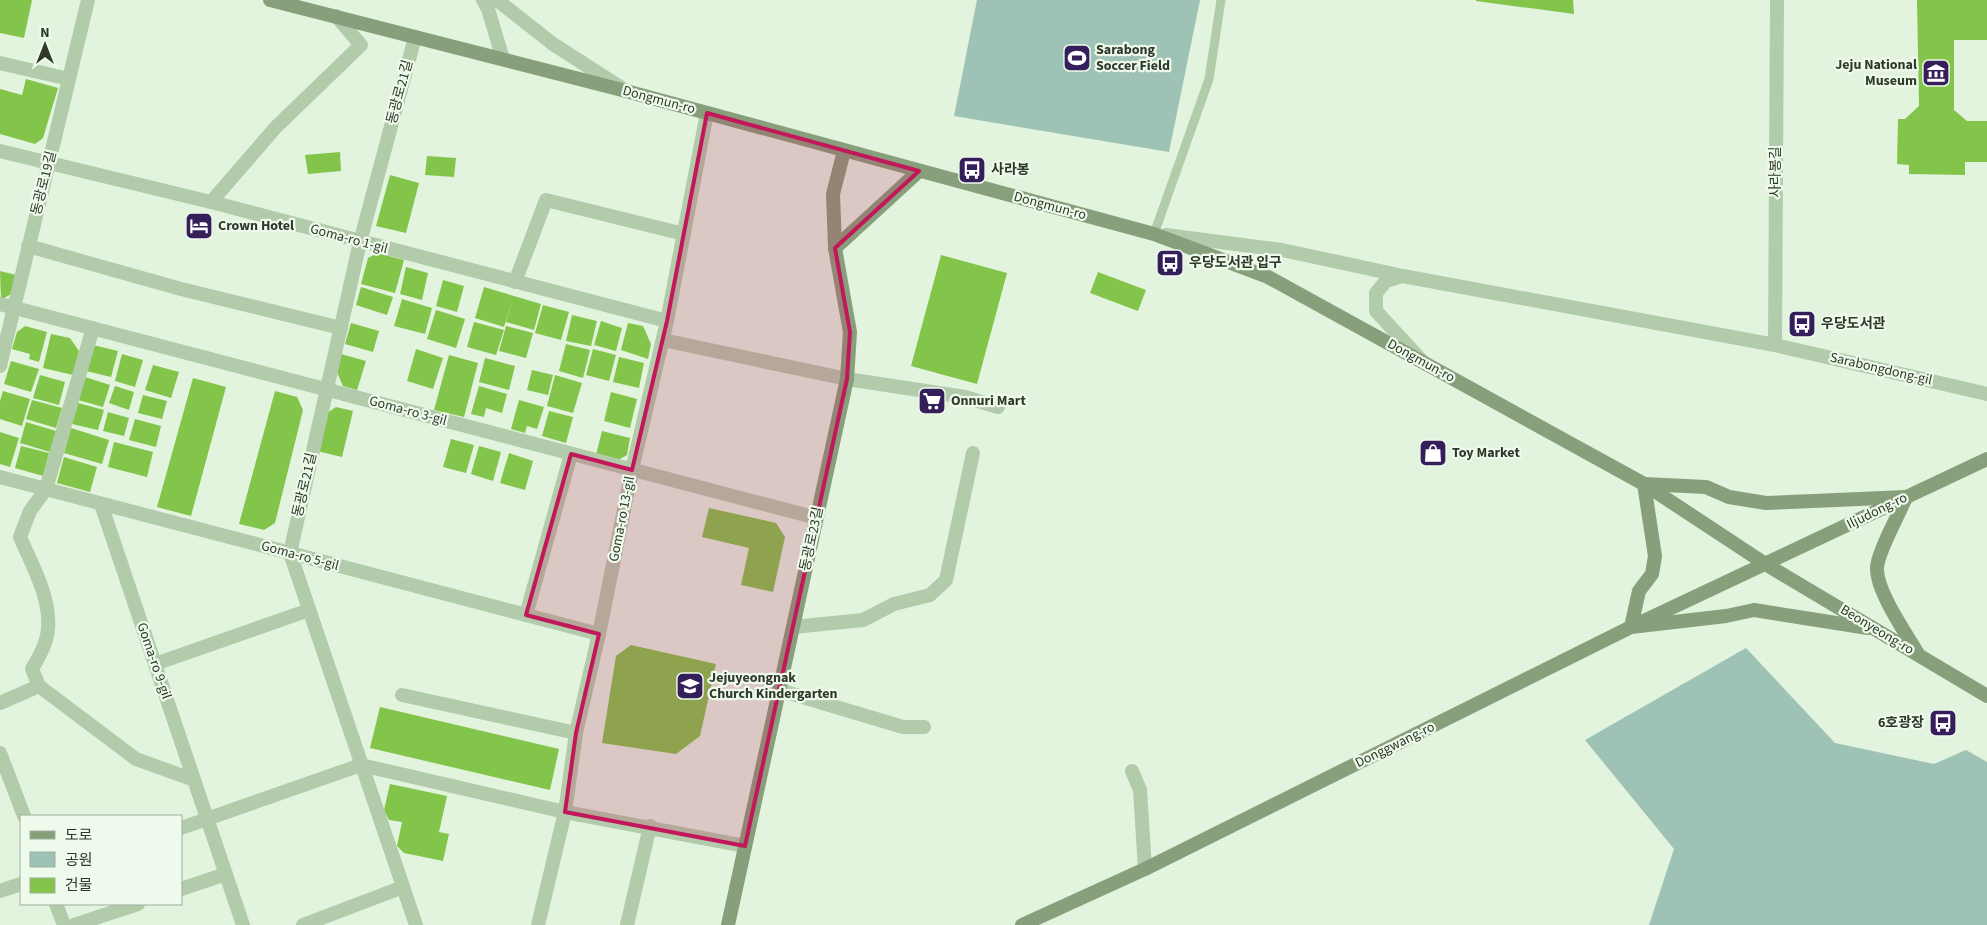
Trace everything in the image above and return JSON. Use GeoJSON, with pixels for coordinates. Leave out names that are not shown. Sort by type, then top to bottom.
{"type":"FeatureCollection","features":[{"type":"Feature","properties":{"kind":"main road","name":"Dongmun-ro"},"geometry":{"type":"LineString","coordinates":[[270,0],[626,91],[1154,234],[1268,277],[1644,484],[1767,565]]}},
{"type":"Feature","properties":{"kind":"main road","name":"동광로23길"},"geometry":{"type":"LineString","coordinates":[[728,925],[847,379],[850,332],[834,248],[833,194],[844,151]]}},
{"type":"Feature","properties":{"kind":"main road"},"geometry":{"type":"LineString","coordinates":[[834,248],[919,171]]}},
{"type":"Feature","properties":{"kind":"main road","name":"Iljudong-ro"},"geometry":{"type":"LineString","coordinates":[[1767,565],[1987,459]]}},
{"type":"Feature","properties":{"kind":"main road"},"geometry":{"type":"LineString","coordinates":[[1876,630],[1754,610],[1726,616],[1631,628],[1639,591],[1652,574],[1655,556],[1644,484],[1706,488],[1730,497],[1766,503],[1906,497],[1880,552],[1876,567],[1878,578],[1886,597],[1918,655]]}},
{"type":"Feature","properties":{"kind":"main road","name":"Donggwang-ro"},"geometry":{"type":"LineString","coordinates":[[1022,925],[1145,869],[1631,628],[1767,565]]}},
{"type":"Feature","properties":{"kind":"main road","name":"Beonyeong-ro"},"geometry":{"type":"LineString","coordinates":[[1767,565],[1987,696]]}},
{"type":"Feature","properties":{"kind":"street","name":"동광로19길"},"geometry":{"type":"LineString","coordinates":[[0,366],[88,0]]}},
{"type":"Feature","properties":{"kind":"street"},"geometry":{"type":"LineString","coordinates":[[483,0],[488,8],[503,59]]}},
{"type":"Feature","properties":{"kind":"street"},"geometry":{"type":"LineString","coordinates":[[497,0],[553,44],[626,91]]}},
{"type":"Feature","properties":{"kind":"street","name":"사라봉길"},"geometry":{"type":"LineString","coordinates":[[1775,344],[1777,0]]}},
{"type":"Feature","properties":{"kind":"street"},"geometry":{"type":"LineString","coordinates":[[211,202],[276,127],[361,45],[336,16]]}},
{"type":"Feature","properties":{"kind":"street","name":"동광로21길"},"geometry":{"type":"LineString","coordinates":[[290,553],[360,242],[415,36]]}},
{"type":"Feature","properties":{"kind":"street"},"geometry":{"type":"LineString","coordinates":[[0,63],[69,79]]}},
{"type":"Feature","properties":{"kind":"street","name":"Goma-ro 13-gil"},"geometry":{"type":"LineString","coordinates":[[538,925],[565,812],[576,733],[599,634],[632,470],[668,321],[707,113]]}},
{"type":"Feature","properties":{"kind":"street","name":"Goma-ro 1-gil"},"geometry":{"type":"LineString","coordinates":[[0,151],[211,202],[668,321]]}},
{"type":"Feature","properties":{"kind":"street"},"geometry":{"type":"LineString","coordinates":[[515,282],[546,200],[684,234]]}},
{"type":"Feature","properties":{"kind":"street","name":"Sarabongdong-gil"},"geometry":{"type":"LineString","coordinates":[[1154,234],[1282,250],[1403,276],[1775,344],[1987,394]]}},
{"type":"Feature","properties":{"kind":"street"},"geometry":{"type":"LineString","coordinates":[[28,246],[181,289],[340,328]]}},
{"type":"Feature","properties":{"kind":"street"},"geometry":{"type":"LineString","coordinates":[[1403,276],[1386,281],[1376,294],[1376,311],[1424,362]]}},
{"type":"Feature","properties":{"kind":"street","name":"Goma-ro 3-gil"},"geometry":{"type":"LineString","coordinates":[[0,304],[817,518]]}},
{"type":"Feature","properties":{"kind":"street"},"geometry":{"type":"LineString","coordinates":[[93,328],[46,489],[30,511],[20,537],[46,602],[48,630],[42,650],[32,669],[39,686],[136,759],[194,780]]}},
{"type":"Feature","properties":{"kind":"street"},"geometry":{"type":"LineString","coordinates":[[663,340],[847,379],[965,396],[998,407]]}},
{"type":"Feature","properties":{"kind":"street"},"geometry":{"type":"LineString","coordinates":[[793,628],[863,620],[894,604],[930,595],[946,580],[973,453]]}},
{"type":"Feature","properties":{"kind":"street"},"geometry":{"type":"LineString","coordinates":[[526,615],[571,454]]}},
{"type":"Feature","properties":{"kind":"street","name":"Goma-ro 5-gil"},"geometry":{"type":"LineString","coordinates":[[0,477],[599,634]]}},
{"type":"Feature","properties":{"kind":"street","name":"Goma-ro 9-gil"},"geometry":{"type":"LineString","coordinates":[[101,504],[243,925]]}},
{"type":"Feature","properties":{"kind":"street"},"geometry":{"type":"LineString","coordinates":[[290,553],[416,925]]}},
{"type":"Feature","properties":{"kind":"street"},"geometry":{"type":"LineString","coordinates":[[155,664],[309,610]]}},
{"type":"Feature","properties":{"kind":"street"},"geometry":{"type":"LineString","coordinates":[[0,703],[39,686]]}},
{"type":"Feature","properties":{"kind":"street"},"geometry":{"type":"LineString","coordinates":[[779,690],[903,727],[924,727]]}},
{"type":"Feature","properties":{"kind":"street"},"geometry":{"type":"LineString","coordinates":[[402,695],[576,733]]}},
{"type":"Feature","properties":{"kind":"street"},"geometry":{"type":"LineString","coordinates":[[0,752],[24,815]]}},
{"type":"Feature","properties":{"kind":"street"},"geometry":{"type":"LineString","coordinates":[[182,828],[361,765],[565,812],[650,826],[745,846]]}},
{"type":"Feature","properties":{"kind":"street"},"geometry":{"type":"LineString","coordinates":[[1132,771],[1140,790],[1145,869]]}},
{"type":"Feature","properties":{"kind":"street"},"geometry":{"type":"LineString","coordinates":[[627,925],[650,826]]}},
{"type":"Feature","properties":{"kind":"street"},"geometry":{"type":"LineString","coordinates":[[182,889],[226,874]]}},
{"type":"Feature","properties":{"kind":"street"},"geometry":{"type":"LineString","coordinates":[[0,891],[20,884]]}},
{"type":"Feature","properties":{"kind":"street"},"geometry":{"type":"LineString","coordinates":[[303,925],[403,887]]}},
{"type":"Feature","properties":{"kind":"street"},"geometry":{"type":"LineString","coordinates":[[56,905],[64,925]]}},
{"type":"Feature","properties":{"kind":"street"},"geometry":{"type":"LineString","coordinates":[[74,925],[135,905]]}},
{"type":"Feature","properties":{"kind":"lane"},"geometry":{"type":"LineString","coordinates":[[1154,234],[1209,79],[1222,0]]}},
{"type":"Feature","properties":{"kind":"highlighted area"},"geometry":{"type":"Polygon","coordinates":[[[707,113],[919,171],[835,248],[850,332],[847,379],[745,846],[565,812],[576,733],[599,634],[526,615],[571,454],[632,470],[667,321],[707,113]]]}},
{"type":"Feature","properties":{"kind":"green space","name":"Sarabong Soccer Field"},"geometry":{"type":"Polygon","coordinates":[[[977,0],[1200,0],[1169,152],[954,116],[977,0]]]}},
{"type":"Feature","properties":{"kind":"green space"},"geometry":{"type":"Polygon","coordinates":[[[1746,648],[1835,743],[1934,764],[1966,750],[1987,762],[1987,925],[1649,925],[1674,849],[1585,740],[1746,648]]]}},
{"type":"Feature","properties":{"kind":"building"},"geometry":{"type":"Polygon","coordinates":[[[0,0],[32,0],[24,38],[0,33],[0,0]]]}},
{"type":"Feature","properties":{"kind":"building"},"geometry":{"type":"Polygon","coordinates":[[[1573,0],[1574,14],[1476,1],[1573,0]]]}},
{"type":"Feature","properties":{"kind":"building","name":"Jeju National Museum"},"geometry":{"type":"Polygon","coordinates":[[[1917,0],[1987,0],[1987,40],[1954,40],[1954,110],[1967,121],[1987,121],[1987,162],[1965,162],[1965,175],[1909,174],[1909,165],[1897,164],[1898,119],[1905,119],[1919,106],[1917,0]]]}},
{"type":"Feature","properties":{"kind":"building"},"geometry":{"type":"Polygon","coordinates":[[[26,79],[58,88],[43,138],[35,144],[0,134],[0,89],[22,95],[26,79]]]}},
{"type":"Feature","properties":{"kind":"building"},"geometry":{"type":"Polygon","coordinates":[[[340,152],[341,171],[308,174],[305,155],[340,152]]]}},
{"type":"Feature","properties":{"kind":"building"},"geometry":{"type":"Polygon","coordinates":[[[427,156],[456,158],[454,177],[425,175],[427,156]]]}},
{"type":"Feature","properties":{"kind":"building"},"geometry":{"type":"Polygon","coordinates":[[[390,175],[419,183],[406,233],[376,226],[390,175]]]}},
{"type":"Feature","properties":{"kind":"building"},"geometry":{"type":"Polygon","coordinates":[[[377,253],[404,260],[395,293],[361,284],[368,258],[377,253]]]}},
{"type":"Feature","properties":{"kind":"building"},"geometry":{"type":"Polygon","coordinates":[[[941,255],[1007,273],[977,384],[911,366],[941,255]]]}},
{"type":"Feature","properties":{"kind":"building"},"geometry":{"type":"Polygon","coordinates":[[[406,267],[428,273],[422,300],[400,294],[406,267]]]}},
{"type":"Feature","properties":{"kind":"building"},"geometry":{"type":"Polygon","coordinates":[[[0,271],[16,275],[11,294],[1,300],[0,271]]]}},
{"type":"Feature","properties":{"kind":"building"},"geometry":{"type":"Polygon","coordinates":[[[1098,272],[1146,290],[1138,311],[1090,293],[1098,272]]]}},
{"type":"Feature","properties":{"kind":"building"},"geometry":{"type":"Polygon","coordinates":[[[443,280],[464,286],[457,312],[436,306],[443,280]]]}},
{"type":"Feature","properties":{"kind":"building"},"geometry":{"type":"Polygon","coordinates":[[[361,287],[393,297],[387,315],[356,305],[361,287]]]}},
{"type":"Feature","properties":{"kind":"building"},"geometry":{"type":"Polygon","coordinates":[[[484,287],[541,304],[534,330],[506,322],[513,299],[504,327],[475,318],[484,287]]]}},
{"type":"Feature","properties":{"kind":"building"},"geometry":{"type":"Polygon","coordinates":[[[402,299],[432,308],[425,334],[394,326],[402,299]]]}},
{"type":"Feature","properties":{"kind":"building"},"geometry":{"type":"Polygon","coordinates":[[[543,305],[569,312],[561,340],[535,333],[543,305]]]}},
{"type":"Feature","properties":{"kind":"building"},"geometry":{"type":"Polygon","coordinates":[[[436,310],[465,319],[456,348],[427,339],[436,310]]]}},
{"type":"Feature","properties":{"kind":"building"},"geometry":{"type":"Polygon","coordinates":[[[572,315],[597,321],[591,346],[566,341],[572,315]]]}},
{"type":"Feature","properties":{"kind":"building"},"geometry":{"type":"Polygon","coordinates":[[[601,321],[622,328],[616,351],[594,345],[601,321]]]}},
{"type":"Feature","properties":{"kind":"building"},"geometry":{"type":"Polygon","coordinates":[[[474,322],[504,330],[496,355],[467,347],[474,322]]]}},
{"type":"Feature","properties":{"kind":"building"},"geometry":{"type":"Polygon","coordinates":[[[351,323],[379,331],[373,352],[345,344],[351,323]]]}},
{"type":"Feature","properties":{"kind":"building"},"geometry":{"type":"Polygon","coordinates":[[[628,323],[643,326],[651,344],[648,359],[621,350],[628,323]]]}},
{"type":"Feature","properties":{"kind":"building"},"geometry":{"type":"Polygon","coordinates":[[[25,326],[47,332],[39,362],[29,359],[30,354],[12,349],[17,332],[25,326]]]}},
{"type":"Feature","properties":{"kind":"building"},"geometry":{"type":"Polygon","coordinates":[[[506,326],[533,333],[526,358],[499,351],[506,326]]]}},
{"type":"Feature","properties":{"kind":"building"},"geometry":{"type":"Polygon","coordinates":[[[51,334],[70,338],[79,351],[73,375],[43,368],[51,334]]]}},
{"type":"Feature","properties":{"kind":"building"},"geometry":{"type":"Polygon","coordinates":[[[566,344],[590,350],[583,378],[559,371],[566,344]]]}},
{"type":"Feature","properties":{"kind":"building"},"geometry":{"type":"Polygon","coordinates":[[[93,345],[118,351],[111,377],[86,371],[93,345]]]}},
{"type":"Feature","properties":{"kind":"building"},"geometry":{"type":"Polygon","coordinates":[[[416,349],[443,358],[433,389],[407,381],[416,349]]]}},
{"type":"Feature","properties":{"kind":"building"},"geometry":{"type":"Polygon","coordinates":[[[593,349],[616,355],[609,381],[586,375],[593,349]]]}},
{"type":"Feature","properties":{"kind":"building"},"geometry":{"type":"Polygon","coordinates":[[[122,354],[143,360],[135,387],[115,381],[122,354]]]}},
{"type":"Feature","properties":{"kind":"building"},"geometry":{"type":"Polygon","coordinates":[[[341,354],[366,361],[357,390],[343,386],[336,370],[341,354]]]}},
{"type":"Feature","properties":{"kind":"building"},"geometry":{"type":"Polygon","coordinates":[[[449,355],[478,363],[464,417],[434,410],[449,355]]]}},
{"type":"Feature","properties":{"kind":"building"},"geometry":{"type":"Polygon","coordinates":[[[619,357],[644,363],[639,388],[613,382],[619,357]]]}},
{"type":"Feature","properties":{"kind":"building"},"geometry":{"type":"Polygon","coordinates":[[[485,358],[515,366],[509,390],[479,382],[485,358]]]}},
{"type":"Feature","properties":{"kind":"building"},"geometry":{"type":"Polygon","coordinates":[[[11,361],[39,369],[31,392],[4,384],[11,361]]]}},
{"type":"Feature","properties":{"kind":"building"},"geometry":{"type":"Polygon","coordinates":[[[153,365],[179,372],[171,398],[145,390],[153,365]]]}},
{"type":"Feature","properties":{"kind":"building"},"geometry":{"type":"Polygon","coordinates":[[[532,370],[553,375],[548,395],[527,390],[532,370]]]}},
{"type":"Feature","properties":{"kind":"building"},"geometry":{"type":"Polygon","coordinates":[[[40,375],[65,382],[59,405],[33,398],[40,375]]]}},
{"type":"Feature","properties":{"kind":"building"},"geometry":{"type":"Polygon","coordinates":[[[555,375],[582,383],[573,413],[547,406],[555,375]]]}},
{"type":"Feature","properties":{"kind":"building"},"geometry":{"type":"Polygon","coordinates":[[[85,377],[110,385],[103,407],[78,400],[85,377]]]}},
{"type":"Feature","properties":{"kind":"building"},"geometry":{"type":"Polygon","coordinates":[[[193,378],[226,387],[191,516],[157,507],[193,378]]]}},
{"type":"Feature","properties":{"kind":"building"},"geometry":{"type":"Polygon","coordinates":[[[115,386],[134,392],[129,410],[109,403],[115,386]]]}},
{"type":"Feature","properties":{"kind":"building"},"geometry":{"type":"Polygon","coordinates":[[[479,386],[507,394],[502,413],[486,408],[484,417],[471,414],[479,386]]]}},
{"type":"Feature","properties":{"kind":"building"},"geometry":{"type":"Polygon","coordinates":[[[3,391],[30,399],[22,426],[0,419],[0,401],[3,391]]]}},
{"type":"Feature","properties":{"kind":"building"},"geometry":{"type":"Polygon","coordinates":[[[275,391],[297,397],[303,410],[275,523],[264,530],[239,524],[275,391]]]}},
{"type":"Feature","properties":{"kind":"building"},"geometry":{"type":"Polygon","coordinates":[[[611,392],[637,399],[630,428],[604,421],[611,392]]]}},
{"type":"Feature","properties":{"kind":"building"},"geometry":{"type":"Polygon","coordinates":[[[143,395],[167,401],[162,419],[138,413],[143,395]]]}},
{"type":"Feature","properties":{"kind":"building"},"geometry":{"type":"Polygon","coordinates":[[[32,400],[62,408],[56,428],[26,419],[32,400]]]}},
{"type":"Feature","properties":{"kind":"building"},"geometry":{"type":"Polygon","coordinates":[[[519,400],[544,407],[537,429],[527,426],[525,433],[511,429],[519,400]]]}},
{"type":"Feature","properties":{"kind":"building"},"geometry":{"type":"Polygon","coordinates":[[[78,403],[104,410],[98,430],[72,424],[78,403]]]}},
{"type":"Feature","properties":{"kind":"building"},"geometry":{"type":"Polygon","coordinates":[[[336,407],[353,411],[342,457],[317,451],[327,413],[336,407]]]}},
{"type":"Feature","properties":{"kind":"building"},"geometry":{"type":"Polygon","coordinates":[[[549,411],[573,417],[566,443],[542,436],[549,411]]]}},
{"type":"Feature","properties":{"kind":"building"},"geometry":{"type":"Polygon","coordinates":[[[108,412],[129,418],[124,436],[103,431],[108,412]]]}},
{"type":"Feature","properties":{"kind":"building"},"geometry":{"type":"Polygon","coordinates":[[[135,419],[161,426],[156,447],[129,440],[135,419]]]}},
{"type":"Feature","properties":{"kind":"building"},"geometry":{"type":"Polygon","coordinates":[[[26,422],[56,431],[50,452],[20,443],[26,422]]]}},
{"type":"Feature","properties":{"kind":"building"},"geometry":{"type":"Polygon","coordinates":[[[71,428],[109,440],[102,464],[64,453],[71,428]]]}},
{"type":"Feature","properties":{"kind":"building"},"geometry":{"type":"Polygon","coordinates":[[[602,431],[630,438],[627,455],[618,460],[596,455],[602,431]]]}},
{"type":"Feature","properties":{"kind":"building"},"geometry":{"type":"Polygon","coordinates":[[[0,432],[19,438],[10,467],[0,464],[0,432]]]}},
{"type":"Feature","properties":{"kind":"building"},"geometry":{"type":"Polygon","coordinates":[[[451,439],[474,445],[466,473],[443,467],[451,439]]]}},
{"type":"Feature","properties":{"kind":"building"},"geometry":{"type":"Polygon","coordinates":[[[114,442],[153,452],[147,477],[108,467],[114,442]]]}},
{"type":"Feature","properties":{"kind":"building"},"geometry":{"type":"Polygon","coordinates":[[[21,446],[49,453],[43,476],[15,468],[21,446]]]}},
{"type":"Feature","properties":{"kind":"building"},"geometry":{"type":"Polygon","coordinates":[[[479,446],[501,452],[493,481],[471,474],[479,446]]]}},
{"type":"Feature","properties":{"kind":"building"},"geometry":{"type":"Polygon","coordinates":[[[509,453],[533,461],[525,490],[500,483],[509,453]]]}},
{"type":"Feature","properties":{"kind":"building"},"geometry":{"type":"Polygon","coordinates":[[[64,457],[97,467],[90,492],[57,483],[64,457]]]}},
{"type":"Feature","properties":{"kind":"building"},"geometry":{"type":"Polygon","coordinates":[[[709,508],[776,523],[785,537],[773,592],[741,585],[749,548],[702,537],[709,508]]]}},
{"type":"Feature","properties":{"kind":"building"},"geometry":{"type":"Polygon","coordinates":[[[631,645],[716,664],[700,736],[676,754],[602,743],[616,656],[631,645]]]}},
{"type":"Feature","properties":{"kind":"building"},"geometry":{"type":"Polygon","coordinates":[[[380,707],[559,749],[550,790],[370,748],[380,707]]]}},
{"type":"Feature","properties":{"kind":"building"},"geometry":{"type":"Polygon","coordinates":[[[390,784],[447,796],[439,832],[449,834],[443,861],[404,853],[397,846],[402,822],[389,820],[384,810],[390,784]]]}},
{"type":"Feature","properties":{"kind":"place","name":"Sarabong Soccer Field"},"geometry":{"type":"Point","coordinates":[1077,58]}},
{"type":"Feature","properties":{"kind":"place","name":"Jeju National Museum"},"geometry":{"type":"Point","coordinates":[1936,73]}},
{"type":"Feature","properties":{"kind":"place","name":"사라봉"},"geometry":{"type":"Point","coordinates":[972,170]}},
{"type":"Feature","properties":{"kind":"place","name":"Crown Hotel"},"geometry":{"type":"Point","coordinates":[199,226]}},
{"type":"Feature","properties":{"kind":"place","name":"우당도서관 입구"},"geometry":{"type":"Point","coordinates":[1170,263]}},
{"type":"Feature","properties":{"kind":"place","name":"우당도서관"},"geometry":{"type":"Point","coordinates":[1802,324]}},
{"type":"Feature","properties":{"kind":"place","name":"Onnuri Mart"},"geometry":{"type":"Point","coordinates":[932,401]}},
{"type":"Feature","properties":{"kind":"place","name":"Toy Market"},"geometry":{"type":"Point","coordinates":[1433,453]}},
{"type":"Feature","properties":{"kind":"place","name":"Jejuyeongnak Church Kindergarten"},"geometry":{"type":"Point","coordinates":[690,686]}},
{"type":"Feature","properties":{"kind":"place","name":"6호광장"},"geometry":{"type":"Point","coordinates":[1943,723]}}]}
